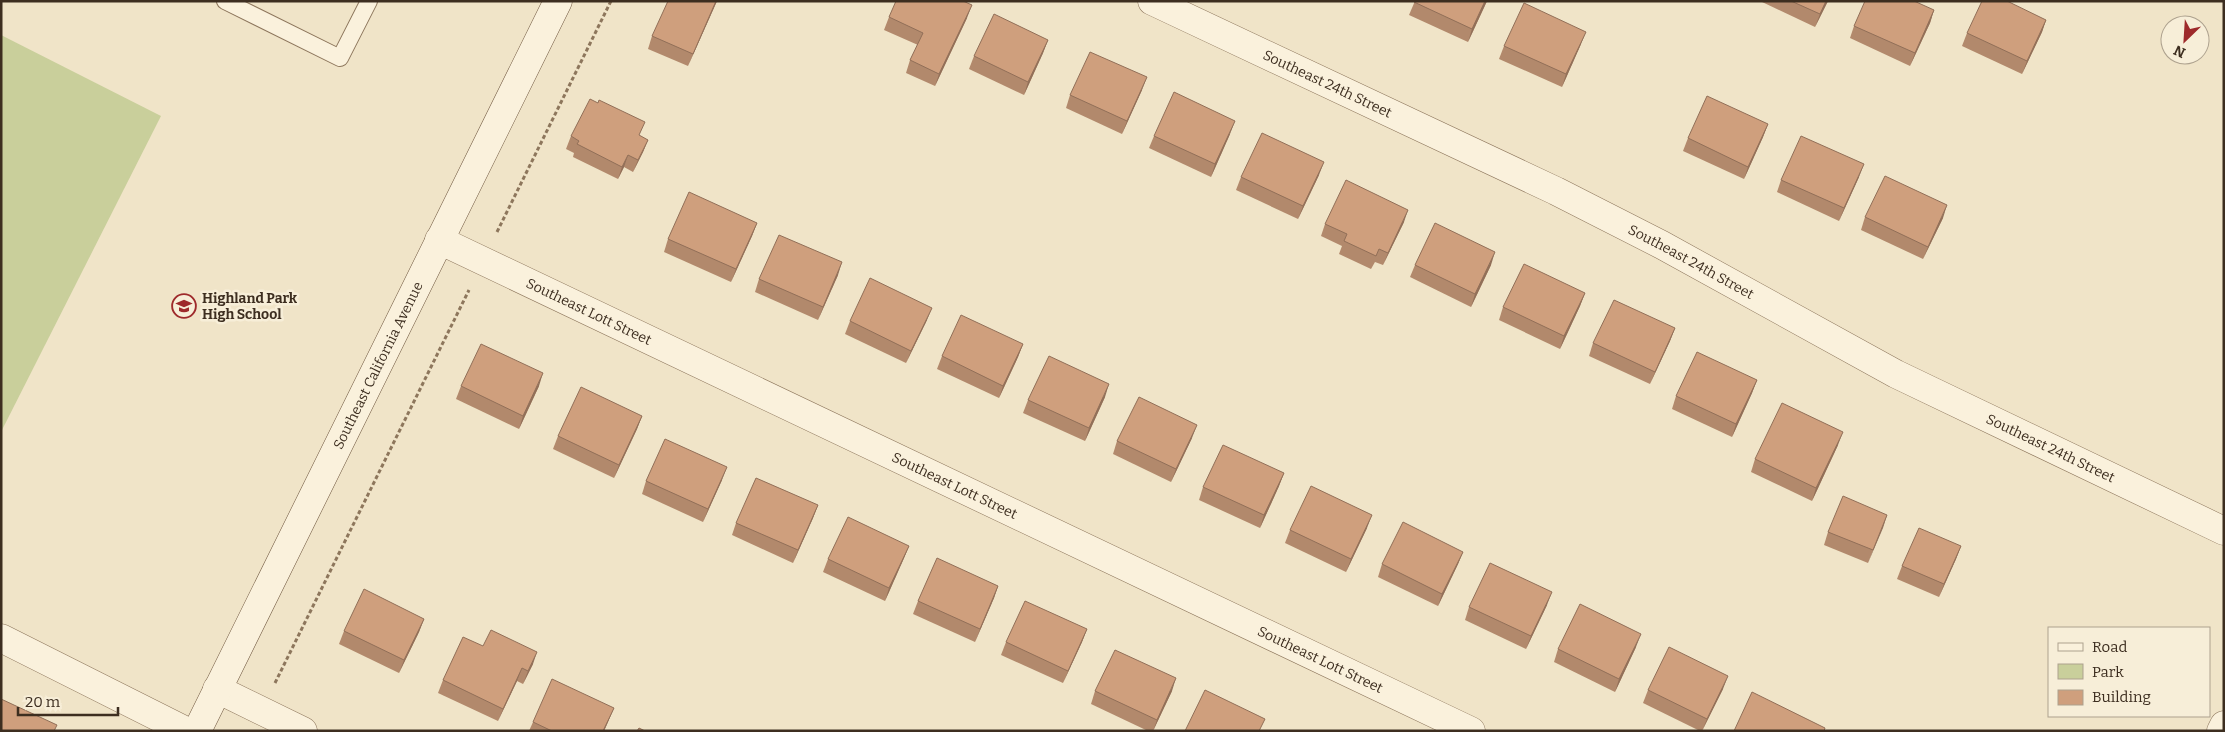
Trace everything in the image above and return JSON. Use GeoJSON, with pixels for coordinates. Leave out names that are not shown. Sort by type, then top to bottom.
{"type":"FeatureCollection","features":[{"type":"Feature","properties":{"kind":"street","name":"Southeast California Avenue"},"geometry":{"type":"LineString","coordinates":[[197,731],[558,1]]}},
{"type":"Feature","properties":{"kind":"street","name":"Southeast 24th Street"},"geometry":{"type":"LineString","coordinates":[[1152,1],[1556,192],[1662,245],[1896,374],[2224,531]]}},
{"type":"Feature","properties":{"kind":"street","name":"Southeast Lott Street"},"geometry":{"type":"LineString","coordinates":[[439,240],[1471,731]]}},
{"type":"Feature","properties":{"kind":"street"},"geometry":{"type":"LineString","coordinates":[[1,638],[186,731]]}},
{"type":"Feature","properties":{"kind":"street"},"geometry":{"type":"LineString","coordinates":[[217,689],[304,731]]}},
{"type":"Feature","properties":{"kind":"street"},"geometry":{"type":"LineString","coordinates":[[2221,731],[2224,725]]}},
{"type":"Feature","properties":{"kind":"lane"},"geometry":{"type":"LineString","coordinates":[[225,1],[340,58],[368,1]]}},
{"type":"Feature","properties":{"kind":"path"},"geometry":{"type":"LineString","coordinates":[[262,710],[611,1]]}},
{"type":"Feature","properties":{"kind":"green space"},"geometry":{"type":"Polygon","coordinates":[[[1,35],[161,116],[2,430],[1,429],[1,35]]]}},
{"type":"Feature","properties":{"kind":"building"},"geometry":{"type":"Polygon","coordinates":[[[668,1],[716,1],[693,54],[652,36],[668,1]]]}},
{"type":"Feature","properties":{"kind":"building"},"geometry":{"type":"Polygon","coordinates":[[[896,1],[963,1],[972,5],[939,74],[910,60],[923,33],[889,17],[896,1]]]}},
{"type":"Feature","properties":{"kind":"building"},"geometry":{"type":"Polygon","coordinates":[[[1415,1],[1485,1],[1472,29],[1415,1]]]}},
{"type":"Feature","properties":{"kind":"building"},"geometry":{"type":"Polygon","coordinates":[[[1791,1],[1826,1],[1820,14],[1791,1]]]}},
{"type":"Feature","properties":{"kind":"building"},"geometry":{"type":"Polygon","coordinates":[[[1865,1],[1914,1],[1934,10],[1915,53],[1854,26],[1865,1]]]}},
{"type":"Feature","properties":{"kind":"building"},"geometry":{"type":"Polygon","coordinates":[[[1982,1],[2007,1],[2046,20],[2027,61],[1967,33],[1982,1]]]}},
{"type":"Feature","properties":{"kind":"building"},"geometry":{"type":"Polygon","coordinates":[[[1524,3],[1586,32],[1566,74],[1504,46],[1524,3]]]}},
{"type":"Feature","properties":{"kind":"building"},"geometry":{"type":"Polygon","coordinates":[[[994,14],[1048,40],[1028,82],[974,56],[994,14]]]}},
{"type":"Feature","properties":{"kind":"building"},"geometry":{"type":"Polygon","coordinates":[[[1090,52],[1147,77],[1127,121],[1070,95],[1090,52]]]}},
{"type":"Feature","properties":{"kind":"building"},"geometry":{"type":"Polygon","coordinates":[[[1174,92],[1235,121],[1215,164],[1154,136],[1174,92]]]}},
{"type":"Feature","properties":{"kind":"building"},"geometry":{"type":"Polygon","coordinates":[[[1707,96],[1768,124],[1748,167],[1688,138],[1707,96]]]}},
{"type":"Feature","properties":{"kind":"building"},"geometry":{"type":"Polygon","coordinates":[[[590,99],[598,103],[599,100],[645,122],[639,135],[648,140],[638,160],[628,155],[622,167],[577,144],[579,141],[571,136],[590,99]]]}},
{"type":"Feature","properties":{"kind":"building"},"geometry":{"type":"Polygon","coordinates":[[[1262,133],[1324,162],[1303,206],[1241,177],[1262,133]]]}},
{"type":"Feature","properties":{"kind":"building"},"geometry":{"type":"Polygon","coordinates":[[[1801,136],[1864,164],[1844,208],[1781,180],[1801,136]]]}},
{"type":"Feature","properties":{"kind":"building"},"geometry":{"type":"Polygon","coordinates":[[[1885,176],[1947,205],[1928,247],[1865,217],[1885,176]]]}},
{"type":"Feature","properties":{"kind":"building"},"geometry":{"type":"Polygon","coordinates":[[[1346,180],[1408,210],[1388,253],[1379,249],[1376,256],[1344,241],[1347,234],[1325,224],[1346,180]]]}},
{"type":"Feature","properties":{"kind":"building"},"geometry":{"type":"Polygon","coordinates":[[[689,192],[757,223],[736,269],[668,239],[689,192]]]}},
{"type":"Feature","properties":{"kind":"building"},"geometry":{"type":"Polygon","coordinates":[[[1435,223],[1495,252],[1475,294],[1415,265],[1435,223]]]}},
{"type":"Feature","properties":{"kind":"building"},"geometry":{"type":"Polygon","coordinates":[[[779,235],[842,262],[823,307],[759,279],[779,235]]]}},
{"type":"Feature","properties":{"kind":"building"},"geometry":{"type":"Polygon","coordinates":[[[1524,264],[1585,293],[1564,336],[1503,307],[1524,264]]]}},
{"type":"Feature","properties":{"kind":"building"},"geometry":{"type":"Polygon","coordinates":[[[870,278],[932,308],[911,351],[850,321],[870,278]]]}},
{"type":"Feature","properties":{"kind":"building"},"geometry":{"type":"Polygon","coordinates":[[[1614,300],[1675,328],[1655,372],[1593,343],[1614,300]]]}},
{"type":"Feature","properties":{"kind":"building"},"geometry":{"type":"Polygon","coordinates":[[[961,315],[1023,344],[1003,386],[942,356],[961,315]]]}},
{"type":"Feature","properties":{"kind":"building"},"geometry":{"type":"Polygon","coordinates":[[[481,344],[543,373],[523,416],[461,386],[481,344]]]}},
{"type":"Feature","properties":{"kind":"building"},"geometry":{"type":"Polygon","coordinates":[[[1697,352],[1757,380],[1736,424],[1676,396],[1697,352]]]}},
{"type":"Feature","properties":{"kind":"building"},"geometry":{"type":"Polygon","coordinates":[[[1049,356],[1109,384],[1089,428],[1028,400],[1049,356]]]}},
{"type":"Feature","properties":{"kind":"building"},"geometry":{"type":"Polygon","coordinates":[[[581,387],[642,416],[619,465],[558,436],[581,387]]]}},
{"type":"Feature","properties":{"kind":"building"},"geometry":{"type":"Polygon","coordinates":[[[1139,397],[1197,425],[1176,469],[1117,441],[1139,397]]]}},
{"type":"Feature","properties":{"kind":"building"},"geometry":{"type":"Polygon","coordinates":[[[1782,403],[1843,432],[1816,488],[1755,459],[1782,403]]]}},
{"type":"Feature","properties":{"kind":"building"},"geometry":{"type":"Polygon","coordinates":[[[665,439],[727,467],[708,509],[646,481],[665,439]]]}},
{"type":"Feature","properties":{"kind":"building"},"geometry":{"type":"Polygon","coordinates":[[[1223,445],[1284,473],[1264,515],[1203,487],[1223,445]]]}},
{"type":"Feature","properties":{"kind":"building"},"geometry":{"type":"Polygon","coordinates":[[[756,478],[818,505],[798,550],[736,523],[756,478]]]}},
{"type":"Feature","properties":{"kind":"building"},"geometry":{"type":"Polygon","coordinates":[[[1311,486],[1372,515],[1351,559],[1290,530],[1311,486]]]}},
{"type":"Feature","properties":{"kind":"building"},"geometry":{"type":"Polygon","coordinates":[[[1843,496],[1887,515],[1873,550],[1828,532],[1843,496]]]}},
{"type":"Feature","properties":{"kind":"building"},"geometry":{"type":"Polygon","coordinates":[[[848,517],[909,546],[889,588],[828,559],[848,517]]]}},
{"type":"Feature","properties":{"kind":"building"},"geometry":{"type":"Polygon","coordinates":[[[1403,522],[1463,552],[1442,594],[1382,564],[1403,522]]]}},
{"type":"Feature","properties":{"kind":"building"},"geometry":{"type":"Polygon","coordinates":[[[1919,528],[1961,546],[1944,584],[1902,566],[1919,528]]]}},
{"type":"Feature","properties":{"kind":"building"},"geometry":{"type":"Polygon","coordinates":[[[937,558],[998,586],[980,629],[918,601],[937,558]]]}},
{"type":"Feature","properties":{"kind":"building"},"geometry":{"type":"Polygon","coordinates":[[[1490,563],[1552,592],[1531,636],[1469,607],[1490,563]]]}},
{"type":"Feature","properties":{"kind":"building"},"geometry":{"type":"Polygon","coordinates":[[[364,589],[424,619],[404,660],[344,631],[364,589]]]}},
{"type":"Feature","properties":{"kind":"building"},"geometry":{"type":"Polygon","coordinates":[[[1025,601],[1087,629],[1068,671],[1006,642],[1025,601]]]}},
{"type":"Feature","properties":{"kind":"building"},"geometry":{"type":"Polygon","coordinates":[[[1580,604],[1641,634],[1619,679],[1558,649],[1580,604]]]}},
{"type":"Feature","properties":{"kind":"building"},"geometry":{"type":"Polygon","coordinates":[[[491,630],[537,652],[528,671],[522,668],[503,709],[443,680],[463,637],[483,646],[491,630]]]}},
{"type":"Feature","properties":{"kind":"building"},"geometry":{"type":"Polygon","coordinates":[[[1669,647],[1728,676],[1707,719],[1648,690],[1669,647]]]}},
{"type":"Feature","properties":{"kind":"building"},"geometry":{"type":"Polygon","coordinates":[[[1115,650],[1176,678],[1157,720],[1095,691],[1115,650]]]}},
{"type":"Feature","properties":{"kind":"building"},"geometry":{"type":"Polygon","coordinates":[[[552,679],[614,708],[603,731],[552,731],[533,722],[552,679]]]}},
{"type":"Feature","properties":{"kind":"building"},"geometry":{"type":"Polygon","coordinates":[[[1205,690],[1265,719],[1259,731],[1185,731],[1205,690]]]}},
{"type":"Feature","properties":{"kind":"building"},"geometry":{"type":"Polygon","coordinates":[[[1752,692],[1825,728],[1824,731],[1734,731],[1752,692]]]}},
{"type":"Feature","properties":{"kind":"building"},"geometry":{"type":"Polygon","coordinates":[[[1,699],[57,725],[54,731],[1,731],[1,699]]]}},
{"type":"Feature","properties":{"kind":"place","name":"Highland Park High School"},"geometry":{"type":"Point","coordinates":[184,306]}}]}
